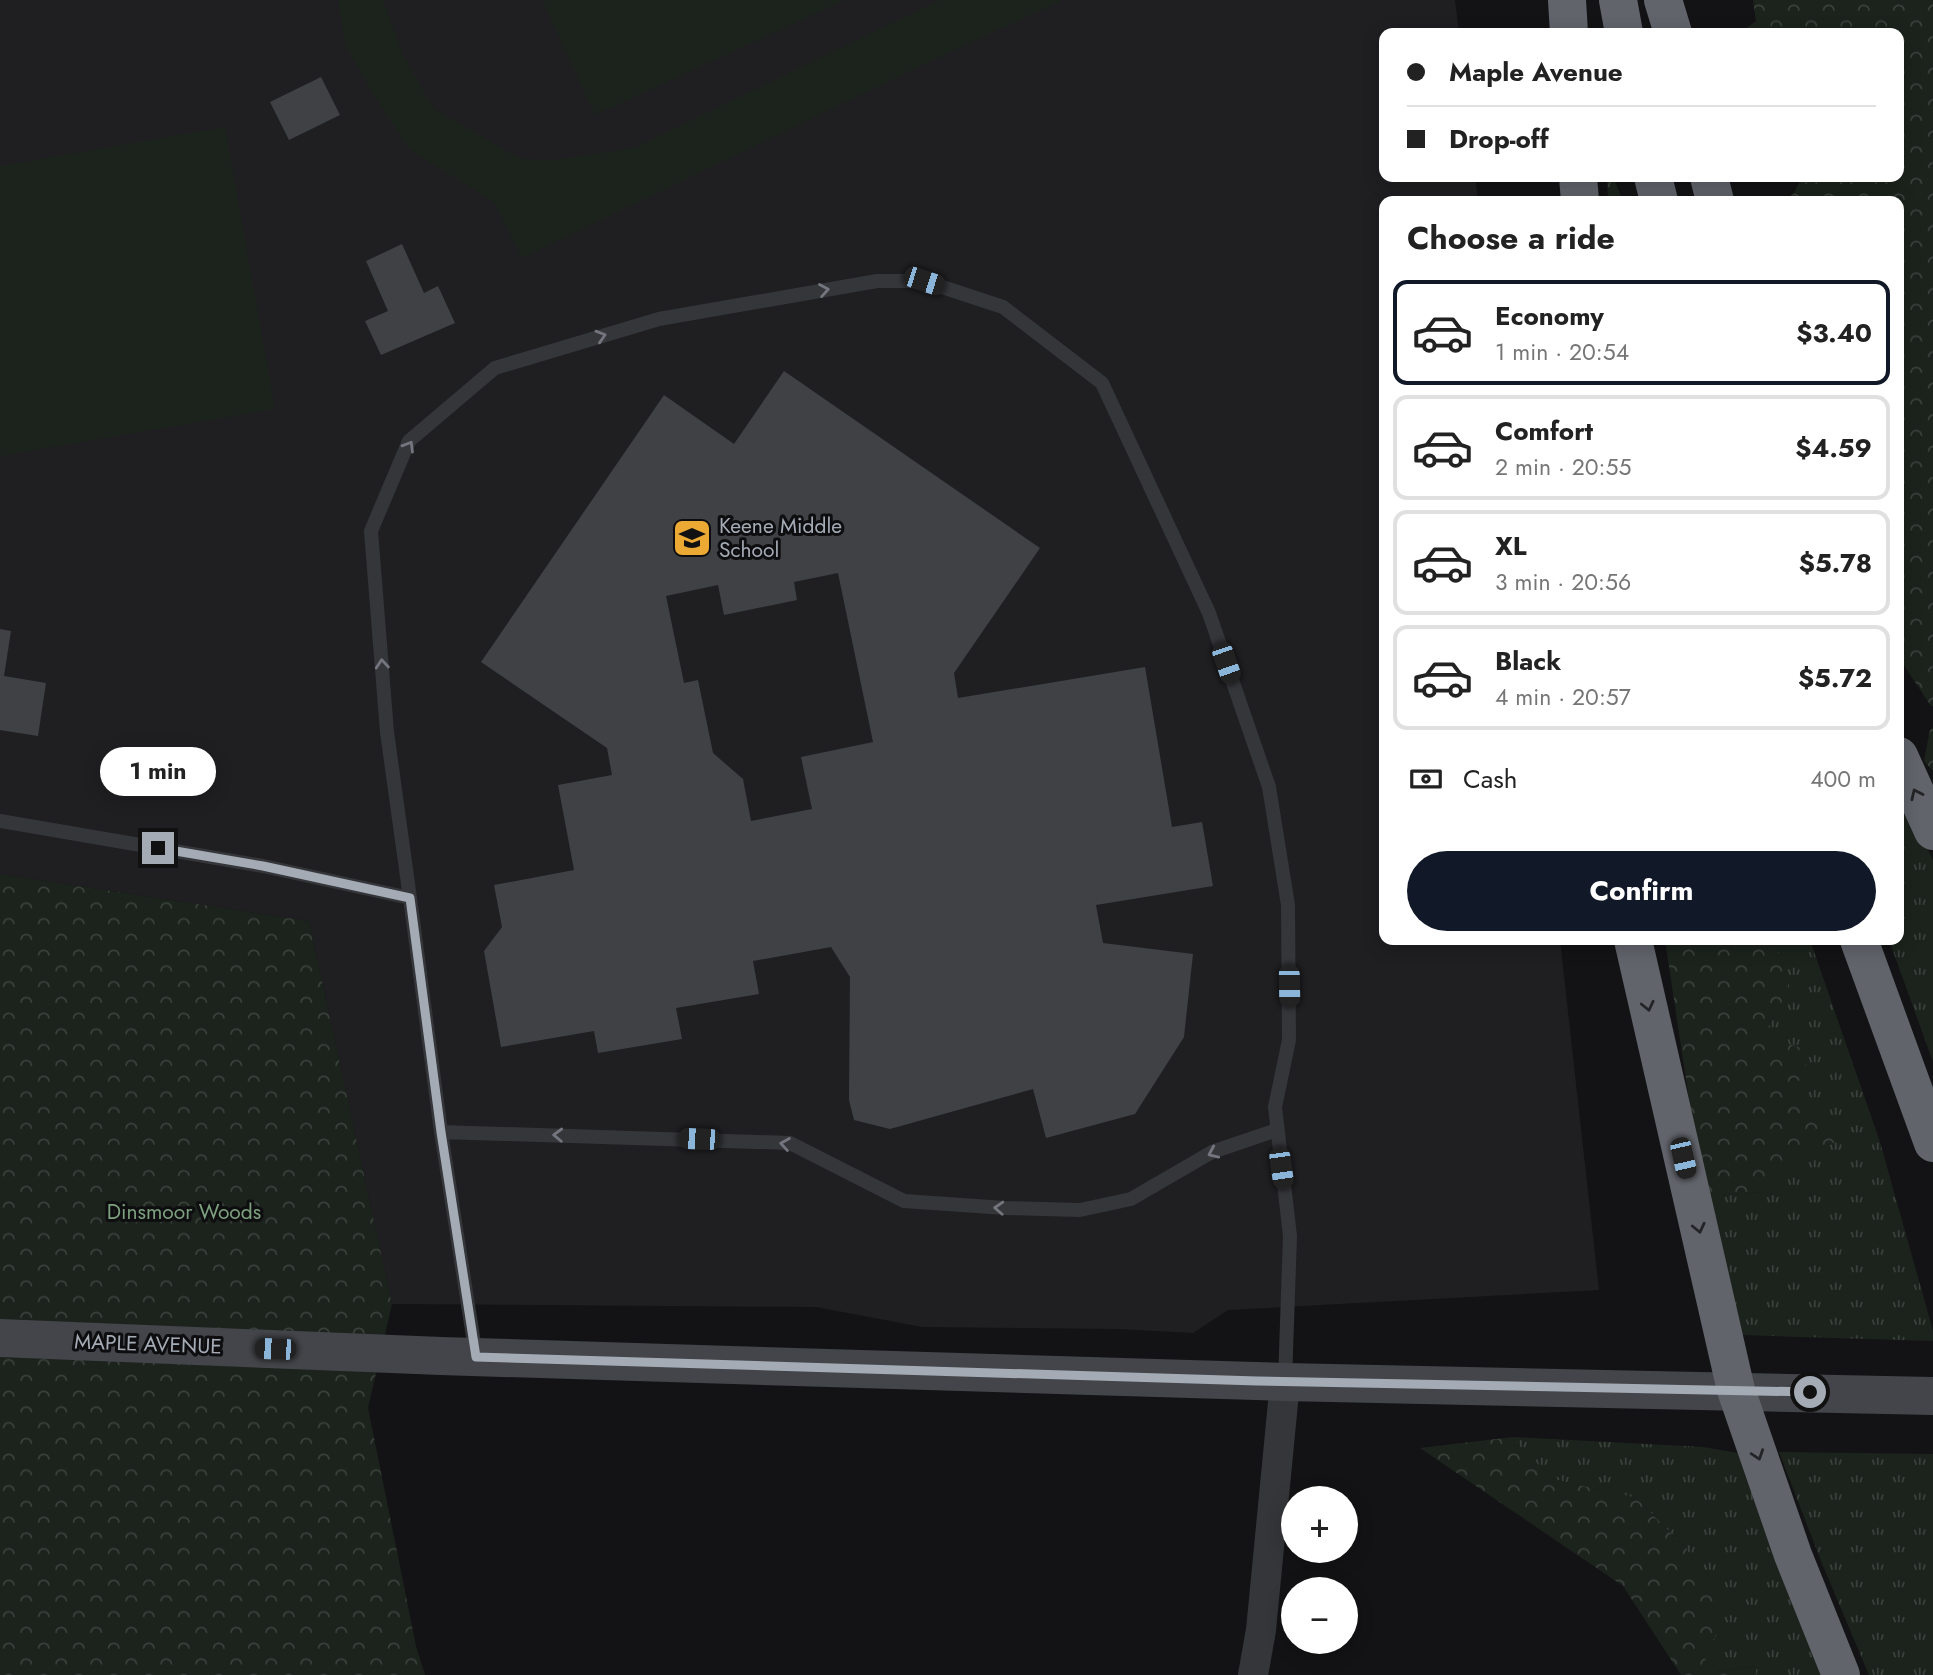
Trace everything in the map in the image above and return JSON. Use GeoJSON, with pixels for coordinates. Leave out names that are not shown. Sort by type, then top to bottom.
{"type":"FeatureCollection","features":[{"type":"Feature","properties":{"kind":"highway"},"geometry":{"type":"LineString","coordinates":[[1567,0],[1569,28]]}},
{"type":"Feature","properties":{"kind":"highway"},"geometry":{"type":"LineString","coordinates":[[1618,0],[1623,28]]}},
{"type":"Feature","properties":{"kind":"highway"},"geometry":{"type":"LineString","coordinates":[[1663,0],[1671,28]]}},
{"type":"Feature","properties":{"kind":"highway"},"geometry":{"type":"LineString","coordinates":[[1904,767],[1933,831]]}},
{"type":"Feature","properties":{"kind":"highway"},"geometry":{"type":"LineString","coordinates":[[1634,945],[1736,1390],[1793,1555],[1842,1675]]}},
{"type":"Feature","properties":{"kind":"highway"},"geometry":{"type":"LineString","coordinates":[[1861,945],[1933,1143]]}},
{"type":"Feature","properties":{"kind":"main road","name":"MAPLE AVENUE"},"geometry":{"type":"LineString","coordinates":[[0,1338],[476,1357],[1285,1381],[1933,1396]]}},
{"type":"Feature","properties":{"kind":"street"},"geometry":{"type":"LineString","coordinates":[[1253,1675],[1261,1630],[1285,1381]]}},
{"type":"Feature","properties":{"kind":"lane"},"geometry":{"type":"LineString","coordinates":[[476,1357],[441,1132],[387,732],[371,531],[409,441],[495,368],[659,318],[877,281],[924,281],[1003,307],[1102,383],[1209,613],[1269,787],[1288,905],[1289,1040],[1275,1107],[1290,1236],[1285,1381]]}},
{"type":"Feature","properties":{"kind":"lane"},"geometry":{"type":"LineString","coordinates":[[0,821],[263,866],[410,898]]}},
{"type":"Feature","properties":{"kind":"lane"},"geometry":{"type":"LineString","coordinates":[[441,1132],[790,1143],[904,1201],[1005,1209],[1080,1210],[1131,1199],[1212,1152],[1277,1130]]}},
{"type":"Feature","properties":{"kind":"shaded area","name":"Keene Middle School"},"geometry":{"type":"Polygon","coordinates":[[[0,0],[1455,0],[1458,28],[1379,28],[1379,182],[1476,182],[1477,196],[1379,196],[1379,945],[1561,945],[1599,1290],[1228,1310],[1193,1333],[1118,1329],[922,1327],[816,1307],[392,1304],[309,921],[0,874],[0,0]]]}},
{"type":"Feature","properties":{"kind":"green space"},"geometry":{"type":"Polygon","coordinates":[[[338,0],[383,0],[403,55],[434,109],[521,159],[554,160],[634,148],[940,0],[1063,0],[522,258],[494,202],[409,149],[373,94],[345,44],[338,0]]]}},
{"type":"Feature","properties":{"kind":"green space"},"geometry":{"type":"Polygon","coordinates":[[[542,0],[845,0],[595,115],[542,0]]]}},
{"type":"Feature","properties":{"kind":"green space"},"geometry":{"type":"Polygon","coordinates":[[[1753,0],[1933,0],[1933,706],[1904,666],[1904,196],[1791,196],[1800,182],[1904,182],[1904,28],[1747,28],[1756,21],[1753,0]]]}},
{"type":"Feature","properties":{"kind":"green space"},"geometry":{"type":"Polygon","coordinates":[[[225,127],[275,409],[0,456],[0,166],[225,127]]]}},
{"type":"Feature","properties":{"kind":"green space"},"geometry":{"type":"Polygon","coordinates":[[[1607,182],[1615,182],[1621,196],[1608,196],[1607,182]]]}},
{"type":"Feature","properties":{"kind":"green space"},"geometry":{"type":"Polygon","coordinates":[[[1933,728],[1933,771],[1924,761],[1930,730],[1933,728]]]}},
{"type":"Feature","properties":{"kind":"green space"},"geometry":{"type":"Polygon","coordinates":[[[1904,796],[1933,861],[1933,1062],[1891,945],[1904,945],[1904,796]]]}},
{"type":"Feature","properties":{"kind":"green space","name":"Dinsmoor Woods"},"geometry":{"type":"Polygon","coordinates":[[[0,874],[309,921],[392,1304],[368,1408],[416,1646],[425,1675],[0,1675],[0,874]]]}},
{"type":"Feature","properties":{"kind":"green space"},"geometry":{"type":"Polygon","coordinates":[[[1666,945],[1757,945],[1778,952],[1790,988],[1763,1036],[1805,1049],[1806,1072],[1792,1089],[1808,1110],[1829,1116],[1834,1143],[1789,1161],[1768,1178],[1770,1192],[1707,1198],[1694,1132],[1666,945]]]}},
{"type":"Feature","properties":{"kind":"green space"},"geometry":{"type":"Polygon","coordinates":[[[1756,945],[1812,945],[1880,1142],[1933,1331],[1933,1341],[1742,1335],[1707,1198],[1769,1192],[1768,1178],[1789,1160],[1834,1143],[1791,1089],[1763,1036],[1790,988],[1778,953],[1756,945]]]}},
{"type":"Feature","properties":{"kind":"green space"},"geometry":{"type":"Polygon","coordinates":[[[1513,1437],[1703,1447],[1738,1453],[1827,1675],[1756,1675],[1755,1666],[1719,1672],[1698,1652],[1716,1580],[1695,1567],[1687,1549],[1636,1498],[1553,1479],[1513,1437]]]}},
{"type":"Feature","properties":{"kind":"green space"},"geometry":{"type":"Polygon","coordinates":[[[1513,1437],[1553,1479],[1636,1498],[1687,1549],[1695,1567],[1716,1580],[1715,1638],[1699,1653],[1719,1672],[1756,1666],[1756,1675],[1681,1675],[1623,1586],[1420,1448],[1513,1437]]]}},
{"type":"Feature","properties":{"kind":"green space"},"geometry":{"type":"Polygon","coordinates":[[[1779,1452],[1933,1454],[1933,1675],[1869,1675],[1779,1452]]]}},
{"type":"Feature","properties":{"kind":"building"},"geometry":{"type":"Polygon","coordinates":[[[321,77],[340,115],[289,140],[270,102],[321,77]]]}},
{"type":"Feature","properties":{"kind":"building"},"geometry":{"type":"Polygon","coordinates":[[[402,244],[424,293],[438,286],[455,323],[381,355],[365,321],[388,311],[366,261],[402,244]]]}},
{"type":"Feature","properties":{"kind":"building"},"geometry":{"type":"Polygon","coordinates":[[[784,371],[1040,548],[954,673],[958,698],[1145,667],[1172,827],[1202,822],[1213,886],[1096,905],[1103,943],[1193,954],[1184,1037],[1135,1114],[1046,1138],[1033,1089],[890,1129],[854,1120],[849,1100],[850,977],[831,947],[753,961],[759,994],[676,1008],[682,1039],[598,1053],[594,1031],[501,1047],[484,951],[502,927],[494,885],[574,870],[558,785],[612,775],[607,748],[481,662],[664,395],[734,444],[784,371]],[[838,573],[794,582],[797,600],[724,615],[718,585],[666,596],[684,683],[698,680],[713,753],[743,779],[751,821],[812,809],[801,757],[873,742],[838,573]]]}},
{"type":"Feature","properties":{"kind":"building"},"geometry":{"type":"Polygon","coordinates":[[[0,629],[11,631],[4,676],[46,683],[38,736],[0,730],[0,629]]]}},
{"type":"Feature","properties":{"kind":"place","name":"Keene Middle School"},"geometry":{"type":"Point","coordinates":[692,538]}},
{"type":"Feature","properties":{"kind":"route"},"geometry":{"type":"LineString","coordinates":[[158,848],[263,866],[410,898],[441,1132],[476,1357],[1257,1381],[1810,1392]]}}]}
